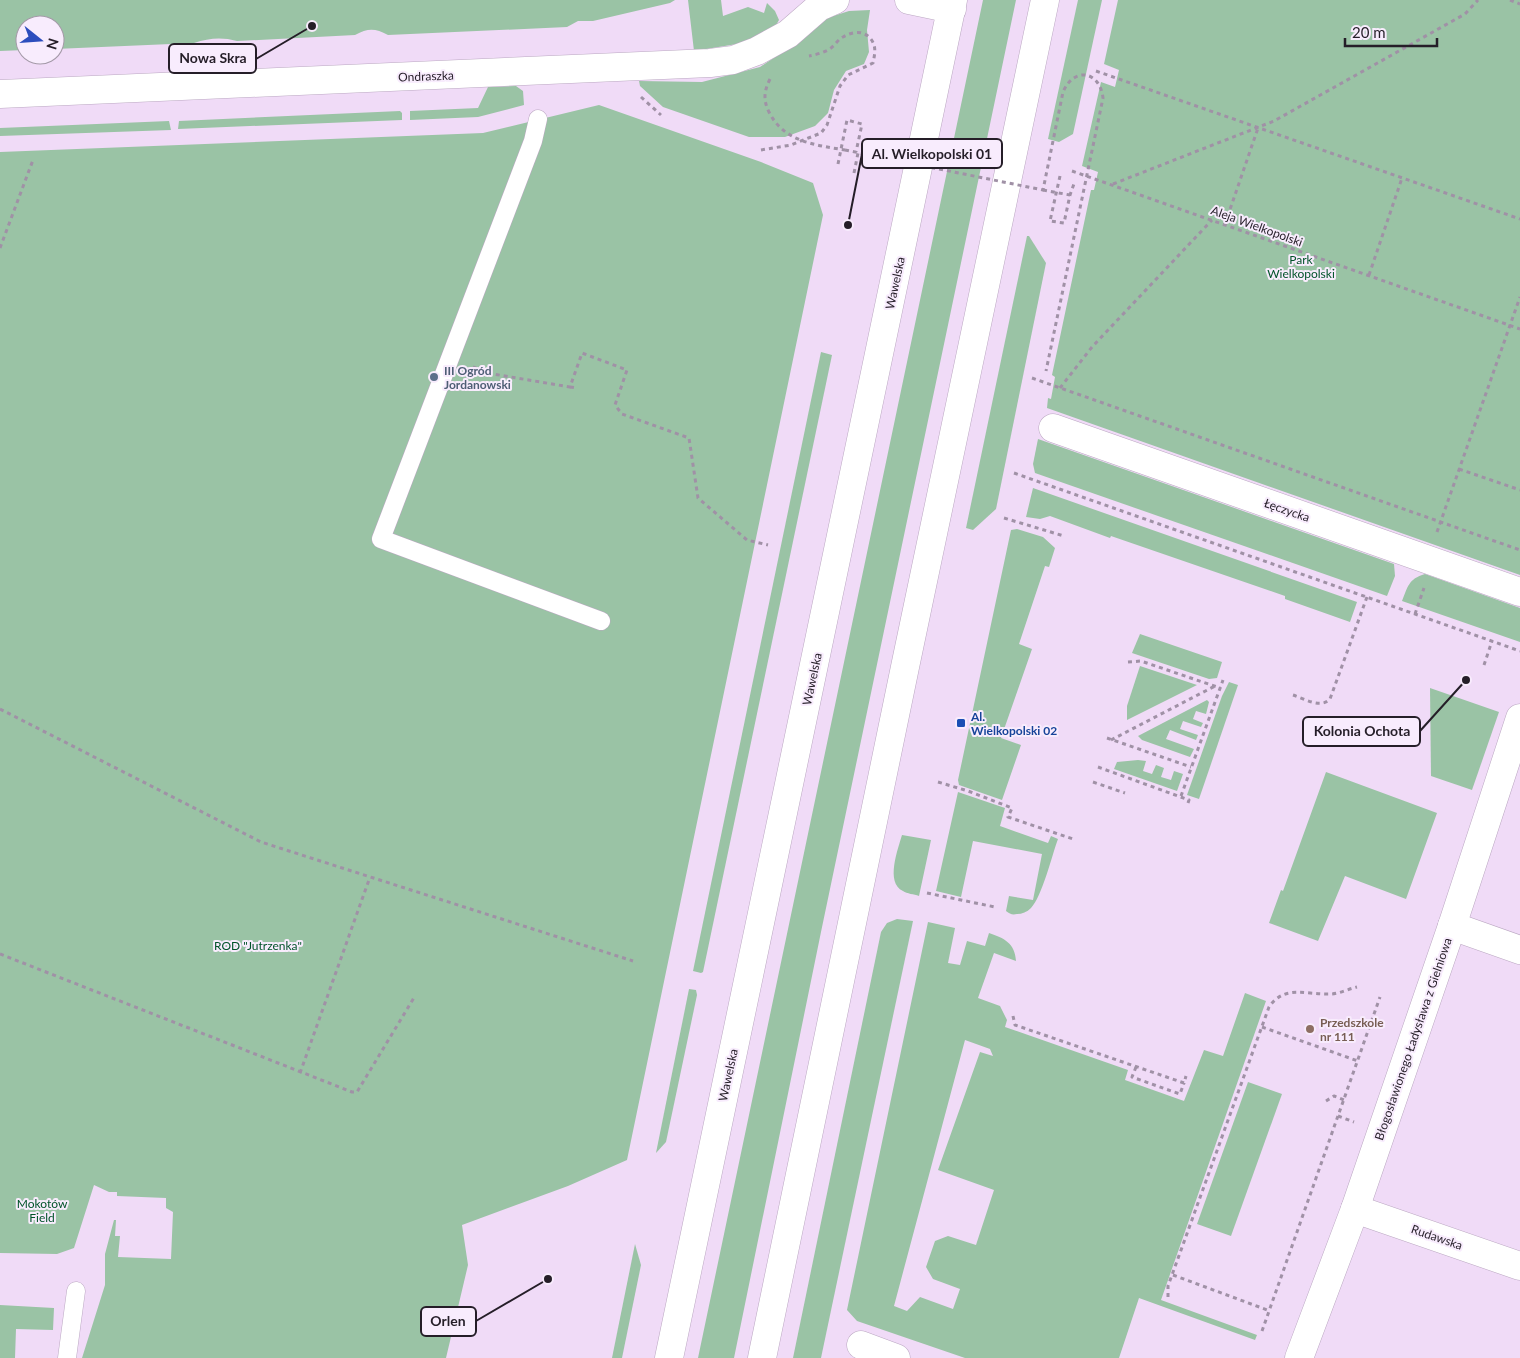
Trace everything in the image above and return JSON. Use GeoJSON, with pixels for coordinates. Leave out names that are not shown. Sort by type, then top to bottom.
{"type":"FeatureCollection","features":[{"type":"Feature","properties":{"kind":"main road"},"geometry":{"type":"LineString","coordinates":[[910,0],[952,4]]}},
{"type":"Feature","properties":{"kind":"main road"},"geometry":{"type":"LineString","coordinates":[[762,1358],[1046,0]]}},
{"type":"Feature","properties":{"kind":"main road","name":"Ondraszka"},"geometry":{"type":"LineString","coordinates":[[0,94],[710,64],[733,60],[788,34],[819,2]]}},
{"type":"Feature","properties":{"kind":"main road","name":"Wawelska"},"geometry":{"type":"LineString","coordinates":[[669,1358],[952,4]]}},
{"type":"Feature","properties":{"kind":"main road","name":"Łęczycka"},"geometry":{"type":"LineString","coordinates":[[1054,428],[1520,592]]}},
{"type":"Feature","properties":{"kind":"main road","name":"Błogosławionego Ładysława z Gielniowa"},"geometry":{"type":"LineString","coordinates":[[1300,1358],[1355,1209],[1452,926],[1520,718]]}},
{"type":"Feature","properties":{"kind":"main road"},"geometry":{"type":"LineString","coordinates":[[1452,926],[1520,950]]}},
{"type":"Feature","properties":{"kind":"main road","name":"Rudawska"},"geometry":{"type":"LineString","coordinates":[[1355,1209],[1520,1266]]}},
{"type":"Feature","properties":{"kind":"main road"},"geometry":{"type":"LineString","coordinates":[[861,1346],[896,1358]]}},
{"type":"Feature","properties":{"kind":"lane"},"geometry":{"type":"LineString","coordinates":[[538,119],[533,141],[381,539],[601,621]]}},
{"type":"Feature","properties":{"kind":"lane"},"geometry":{"type":"LineString","coordinates":[[67,1358],[76,1291]]}},
{"type":"Feature","properties":{"kind":"path"},"geometry":{"type":"LineString","coordinates":[[1113,184],[1238,134],[1259,128],[1465,14],[1478,0]]}},
{"type":"Feature","properties":{"kind":"path"},"geometry":{"type":"LineString","coordinates":[[1510,0],[1520,4]]}},
{"type":"Feature","properties":{"kind":"path"},"geometry":{"type":"LineString","coordinates":[[761,150],[791,144],[821,133],[827,125],[840,86],[848,75],[873,63],[876,50],[872,40],[866,34],[857,32],[843,37],[830,50],[816,55],[802,56]]}},
{"type":"Feature","properties":{"kind":"path"},"geometry":{"type":"LineString","coordinates":[[1096,71],[1520,219]]}},
{"type":"Feature","properties":{"kind":"path"},"geometry":{"type":"LineString","coordinates":[[773,72],[764,90],[765,105],[778,128],[802,140],[813,144],[1070,195]]}},
{"type":"Feature","properties":{"kind":"path"},"geometry":{"type":"LineString","coordinates":[[1043,190],[1066,83],[1072,78],[1084,74],[1091,76],[1097,80],[1102,88],[1103,98],[1046,371]]}},
{"type":"Feature","properties":{"kind":"path"},"geometry":{"type":"LineString","coordinates":[[838,164],[847,120],[862,124],[854,173],[855,168]]}},
{"type":"Feature","properties":{"kind":"path"},"geometry":{"type":"LineString","coordinates":[[1226,224],[1259,128]]}},
{"type":"Feature","properties":{"kind":"path"},"geometry":{"type":"LineString","coordinates":[[0,248],[33,160]]}},
{"type":"Feature","properties":{"kind":"path","name":"Aleja Wielkopolski"},"geometry":{"type":"LineString","coordinates":[[1072,171],[1520,329]]}},
{"type":"Feature","properties":{"kind":"path"},"geometry":{"type":"LineString","coordinates":[[1060,176],[1050,221],[1064,224],[1070,195],[1075,182]]}},
{"type":"Feature","properties":{"kind":"path"},"geometry":{"type":"LineString","coordinates":[[1369,275],[1402,178]]}},
{"type":"Feature","properties":{"kind":"path"},"geometry":{"type":"LineString","coordinates":[[1060,388],[1092,347],[1213,220]]}},
{"type":"Feature","properties":{"kind":"path"},"geometry":{"type":"LineString","coordinates":[[1415,614],[1433,561],[1434,541],[1520,297]]}},
{"type":"Feature","properties":{"kind":"path"},"geometry":{"type":"LineString","coordinates":[[570,387],[582,353],[627,370],[615,405],[622,414],[689,438],[698,498],[747,540],[768,545]]}},
{"type":"Feature","properties":{"kind":"path"},"geometry":{"type":"LineString","coordinates":[[450,358],[494,374],[577,388]]}},
{"type":"Feature","properties":{"kind":"path"},"geometry":{"type":"LineString","coordinates":[[1032,378],[1520,550]]}},
{"type":"Feature","properties":{"kind":"path"},"geometry":{"type":"LineString","coordinates":[[1459,469],[1520,490]]}},
{"type":"Feature","properties":{"kind":"path"},"geometry":{"type":"LineString","coordinates":[[1014,473],[1520,651]]}},
{"type":"Feature","properties":{"kind":"path"},"geometry":{"type":"LineString","coordinates":[[1004,518],[1064,536]]}},
{"type":"Feature","properties":{"kind":"path"},"geometry":{"type":"LineString","coordinates":[[1293,695],[1321,704],[1326,703],[1330,699],[1367,597]]}},
{"type":"Feature","properties":{"kind":"path"},"geometry":{"type":"LineString","coordinates":[[1484,665],[1492,641]]}},
{"type":"Feature","properties":{"kind":"path"},"geometry":{"type":"LineString","coordinates":[[1128,662],[1142,661],[1220,688]]}},
{"type":"Feature","properties":{"kind":"path"},"geometry":{"type":"LineString","coordinates":[[1181,796],[1223,680]]}},
{"type":"Feature","properties":{"kind":"path"},"geometry":{"type":"LineString","coordinates":[[1191,767],[1109,739],[1215,686]]}},
{"type":"Feature","properties":{"kind":"path"},"geometry":{"type":"LineString","coordinates":[[0,710],[261,842],[633,962]]}},
{"type":"Feature","properties":{"kind":"path"},"geometry":{"type":"LineString","coordinates":[[1098,768],[1181,796],[1189,800],[1188,803]]}},
{"type":"Feature","properties":{"kind":"path"},"geometry":{"type":"LineString","coordinates":[[938,782],[1012,808],[1008,818],[1073,839]]}},
{"type":"Feature","properties":{"kind":"path"},"geometry":{"type":"LineString","coordinates":[[1093,782],[1125,793]]}},
{"type":"Feature","properties":{"kind":"path"},"geometry":{"type":"LineString","coordinates":[[300,1073],[370,877]]}},
{"type":"Feature","properties":{"kind":"path"},"geometry":{"type":"LineString","coordinates":[[927,892],[995,907]]}},
{"type":"Feature","properties":{"kind":"path"},"geometry":{"type":"LineString","coordinates":[[0,954],[342,1090],[352,1092],[357,1092],[415,996]]}},
{"type":"Feature","properties":{"kind":"path"},"geometry":{"type":"LineString","coordinates":[[1168,1296],[1168,1286],[1269,1007],[1274,999],[1284,993],[1332,994],[1357,987]]}},
{"type":"Feature","properties":{"kind":"path"},"geometry":{"type":"LineString","coordinates":[[1262,1332],[1380,997]]}},
{"type":"Feature","properties":{"kind":"path"},"geometry":{"type":"LineString","coordinates":[[1013,1016],[1015,1025],[1184,1083]]}},
{"type":"Feature","properties":{"kind":"path"},"geometry":{"type":"LineString","coordinates":[[1262,1027],[1358,1061]]}},
{"type":"Feature","properties":{"kind":"path"},"geometry":{"type":"LineString","coordinates":[[1136,1066],[1132,1077],[1180,1094],[1186,1076]]}},
{"type":"Feature","properties":{"kind":"path"},"geometry":{"type":"LineString","coordinates":[[1326,1100],[1334,1096],[1344,1100]]}},
{"type":"Feature","properties":{"kind":"path"},"geometry":{"type":"LineString","coordinates":[[1338,1116],[1355,1122]]}},
{"type":"Feature","properties":{"kind":"path"},"geometry":{"type":"LineString","coordinates":[[1172,1276],[1270,1311]]}},
{"type":"Feature","properties":{"kind":"green space"},"geometry":{"type":"Polygon","coordinates":[[[0,0],[675,0],[670,3],[593,21],[578,21],[567,27],[388,35],[372,30],[355,35],[237,41],[216,39],[194,43],[65,49],[65,15],[15,15],[15,50],[0,51],[0,0]]]}},
{"type":"Feature","properties":{"kind":"green space"},"geometry":{"type":"Polygon","coordinates":[[[688,0],[721,0],[723,16],[748,7],[764,13],[767,3],[775,11],[779,20],[775,27],[743,43],[694,51],[688,0]]]}},
{"type":"Feature","properties":{"kind":"green space"},"geometry":{"type":"Polygon","coordinates":[[[983,0],[1016,0],[734,1358],[698,1358],[983,0]]]}},
{"type":"Feature","properties":{"kind":"green space"},"geometry":{"type":"Polygon","coordinates":[[[1078,0],[1102,0],[1073,134],[1059,142],[1048,139],[1078,0]]]}},
{"type":"Feature","properties":{"kind":"green space","name":"Park Wielkopolski"},"geometry":{"type":"Polygon","coordinates":[[[1118,0],[1520,0],[1520,575],[1047,408],[1048,398],[1051,399],[1055,377],[1052,375],[1091,190],[1094,190],[1098,172],[1082,166],[1101,82],[1115,87],[1119,70],[1104,64],[1118,0]]]}},
{"type":"Feature","properties":{"kind":"green space"},"geometry":{"type":"Polygon","coordinates":[[[870,10],[867,30],[869,52],[864,64],[846,71],[834,90],[828,113],[815,126],[785,137],[749,137],[663,107],[640,86],[639,81],[702,82],[760,67],[793,45],[824,19],[849,11],[870,10]]]}},
{"type":"Feature","properties":{"kind":"green space"},"geometry":{"type":"Polygon","coordinates":[[[516,86],[523,91],[524,105],[478,117],[410,120],[410,111],[478,108],[488,87],[516,86]]]}},
{"type":"Feature","properties":{"kind":"green space"},"geometry":{"type":"Polygon","coordinates":[[[599,105],[761,162],[813,183],[823,215],[627,1160],[568,1186],[462,1225],[468,1265],[446,1358],[82,1358],[105,1285],[105,1254],[114,1220],[116,1220],[115,1236],[120,1236],[118,1257],[171,1259],[173,1212],[166,1208],[166,1198],[117,1196],[117,1192],[109,1192],[94,1185],[74,1248],[57,1254],[0,1253],[0,152],[483,133],[599,105]]]}},
{"type":"Feature","properties":{"kind":"green space"},"geometry":{"type":"Polygon","coordinates":[[[400,111],[402,113],[402,120],[178,129],[179,121],[400,111]]]}},
{"type":"Feature","properties":{"kind":"green space"},"geometry":{"type":"Polygon","coordinates":[[[169,121],[171,130],[0,136],[0,128],[169,121]]]}},
{"type":"Feature","properties":{"kind":"green space"},"geometry":{"type":"Polygon","coordinates":[[[1027,236],[1029,236],[1046,263],[996,509],[973,530],[966,528],[1027,236]]]}},
{"type":"Feature","properties":{"kind":"green space"},"geometry":{"type":"Polygon","coordinates":[[[821,352],[832,355],[703,972],[701,973],[693,971],[821,352]]]}},
{"type":"Feature","properties":{"kind":"green space"},"geometry":{"type":"Polygon","coordinates":[[[1038,439],[1394,564],[1395,576],[1387,596],[1035,473],[1033,464],[1038,439]]]}},
{"type":"Feature","properties":{"kind":"green space"},"geometry":{"type":"Polygon","coordinates":[[[1033,488],[1357,602],[1350,622],[1285,599],[1285,596],[1050,516],[1040,519],[1026,517],[1033,488]]]}},
{"type":"Feature","properties":{"kind":"green space"},"geometry":{"type":"Polygon","coordinates":[[[1017,529],[1043,537],[1055,548],[1049,567],[1045,566],[1019,644],[1032,649],[1001,738],[1021,745],[1002,800],[959,785],[958,780],[1011,530],[1017,529]]]}},
{"type":"Feature","properties":{"kind":"green space"},"geometry":{"type":"Polygon","coordinates":[[[1425,574],[1520,608],[1520,642],[1402,601],[1412,581],[1425,574]]]}},
{"type":"Feature","properties":{"kind":"green space"},"geometry":{"type":"Polygon","coordinates":[[[1140,634],[1222,662],[1217,678],[1209,679],[1132,653],[1140,634]]]}},
{"type":"Feature","properties":{"kind":"green space"},"geometry":{"type":"Polygon","coordinates":[[[1140,666],[1197,685],[1127,720],[1127,706],[1140,666]]]}},
{"type":"Feature","properties":{"kind":"green space"},"geometry":{"type":"Polygon","coordinates":[[[1229,682],[1238,685],[1199,799],[1187,795],[1222,696],[1229,682]]]}},
{"type":"Feature","properties":{"kind":"green space"},"geometry":{"type":"Polygon","coordinates":[[[1430,688],[1499,712],[1472,790],[1431,776],[1430,688]]]}},
{"type":"Feature","properties":{"kind":"green space"},"geometry":{"type":"Polygon","coordinates":[[[1207,700],[1209,702],[1206,714],[1196,711],[1193,719],[1203,723],[1201,727],[1183,721],[1180,729],[1198,735],[1196,740],[1170,730],[1166,739],[1194,749],[1190,757],[1142,740],[1138,736],[1207,700]]]}},
{"type":"Feature","properties":{"kind":"green space"},"geometry":{"type":"Polygon","coordinates":[[[1146,761],[1143,771],[1152,774],[1156,765],[1164,768],[1161,777],[1171,780],[1174,771],[1183,774],[1177,791],[1114,769],[1117,762],[1146,761]]]}},
{"type":"Feature","properties":{"kind":"green space"},"geometry":{"type":"Polygon","coordinates":[[[1326,772],[1437,813],[1406,899],[1345,876],[1318,941],[1269,923],[1281,890],[1283,891],[1326,772]]]}},
{"type":"Feature","properties":{"kind":"green space"},"geometry":{"type":"Polygon","coordinates":[[[958,792],[1005,808],[1000,826],[1048,843],[1051,836],[1058,839],[1039,895],[1035,903],[1026,912],[1010,914],[1006,911],[1009,896],[1033,900],[1042,854],[973,841],[961,897],[936,891],[958,792]]]}},
{"type":"Feature","properties":{"kind":"green space"},"geometry":{"type":"Polygon","coordinates":[[[902,835],[931,840],[919,896],[906,893],[898,887],[895,881],[894,865],[902,835]]]}},
{"type":"Feature","properties":{"kind":"green space"},"geometry":{"type":"Polygon","coordinates":[[[897,919],[913,921],[821,1358],[793,1358],[881,932],[887,923],[897,919]]]}},
{"type":"Feature","properties":{"kind":"green space"},"geometry":{"type":"Polygon","coordinates":[[[928,922],[955,928],[948,963],[960,965],[967,941],[985,946],[989,933],[1004,939],[1011,946],[1016,961],[994,953],[978,998],[1000,1006],[1007,1020],[1005,1027],[1128,1070],[1125,1080],[1184,1101],[1204,1050],[1223,1056],[1245,993],[1266,1001],[1161,1300],[1257,1335],[1255,1340],[1139,1298],[1119,1358],[965,1358],[857,1321],[847,1310],[928,922]],[[965,1040],[894,1306],[907,1311],[920,1297],[953,1309],[960,1289],[933,1279],[926,1267],[935,1241],[948,1236],[976,1245],[994,1190],[938,1170],[980,1052],[993,1056],[990,1049],[965,1040]]]}},
{"type":"Feature","properties":{"kind":"green space"},"geometry":{"type":"Polygon","coordinates":[[[689,989],[696,990],[697,995],[666,1142],[656,1153],[689,989]]]}},
{"type":"Feature","properties":{"kind":"green space"},"geometry":{"type":"Polygon","coordinates":[[[1248,1082],[1282,1094],[1231,1236],[1197,1224],[1248,1082]]]}},
{"type":"Feature","properties":{"kind":"green space"},"geometry":{"type":"Polygon","coordinates":[[[635,1244],[641,1265],[622,1358],[612,1358],[635,1244]]]}},
{"type":"Feature","properties":{"kind":"green space"},"geometry":{"type":"Polygon","coordinates":[[[0,1305],[54,1308],[53,1330],[16,1329],[15,1358],[0,1358],[0,1305]]]}},
{"type":"Feature","properties":{"kind":"place","name":"Nowa Skra"},"geometry":{"type":"Point","coordinates":[312,26]}},
{"type":"Feature","properties":{"kind":"place","name":"Al. Wielkopolski 01"},"geometry":{"type":"Point","coordinates":[848,225]}},
{"type":"Feature","properties":{"kind":"place","name":"III Ogród Jordanowski"},"geometry":{"type":"Point","coordinates":[434,377]}},
{"type":"Feature","properties":{"kind":"place","name":"Kolonia Ochota"},"geometry":{"type":"Point","coordinates":[1466,680]}},
{"type":"Feature","properties":{"kind":"place","name":"Al. Wielkopolski 02"},"geometry":{"type":"Point","coordinates":[961,723]}},
{"type":"Feature","properties":{"kind":"place","name":"Przedszkole nr 111"},"geometry":{"type":"Point","coordinates":[1310,1029]}},
{"type":"Feature","properties":{"kind":"place","name":"Orlen"},"geometry":{"type":"Point","coordinates":[548,1279]}},
{"type":"Feature","properties":{"kind":"park label","name":"ROD \"Jutrzenka\""},"geometry":{"type":"Point","coordinates":[258,945]}},
{"type":"Feature","properties":{"kind":"park label","name":"Mokotów Field"},"geometry":{"type":"Point","coordinates":[42,1210]}}]}
